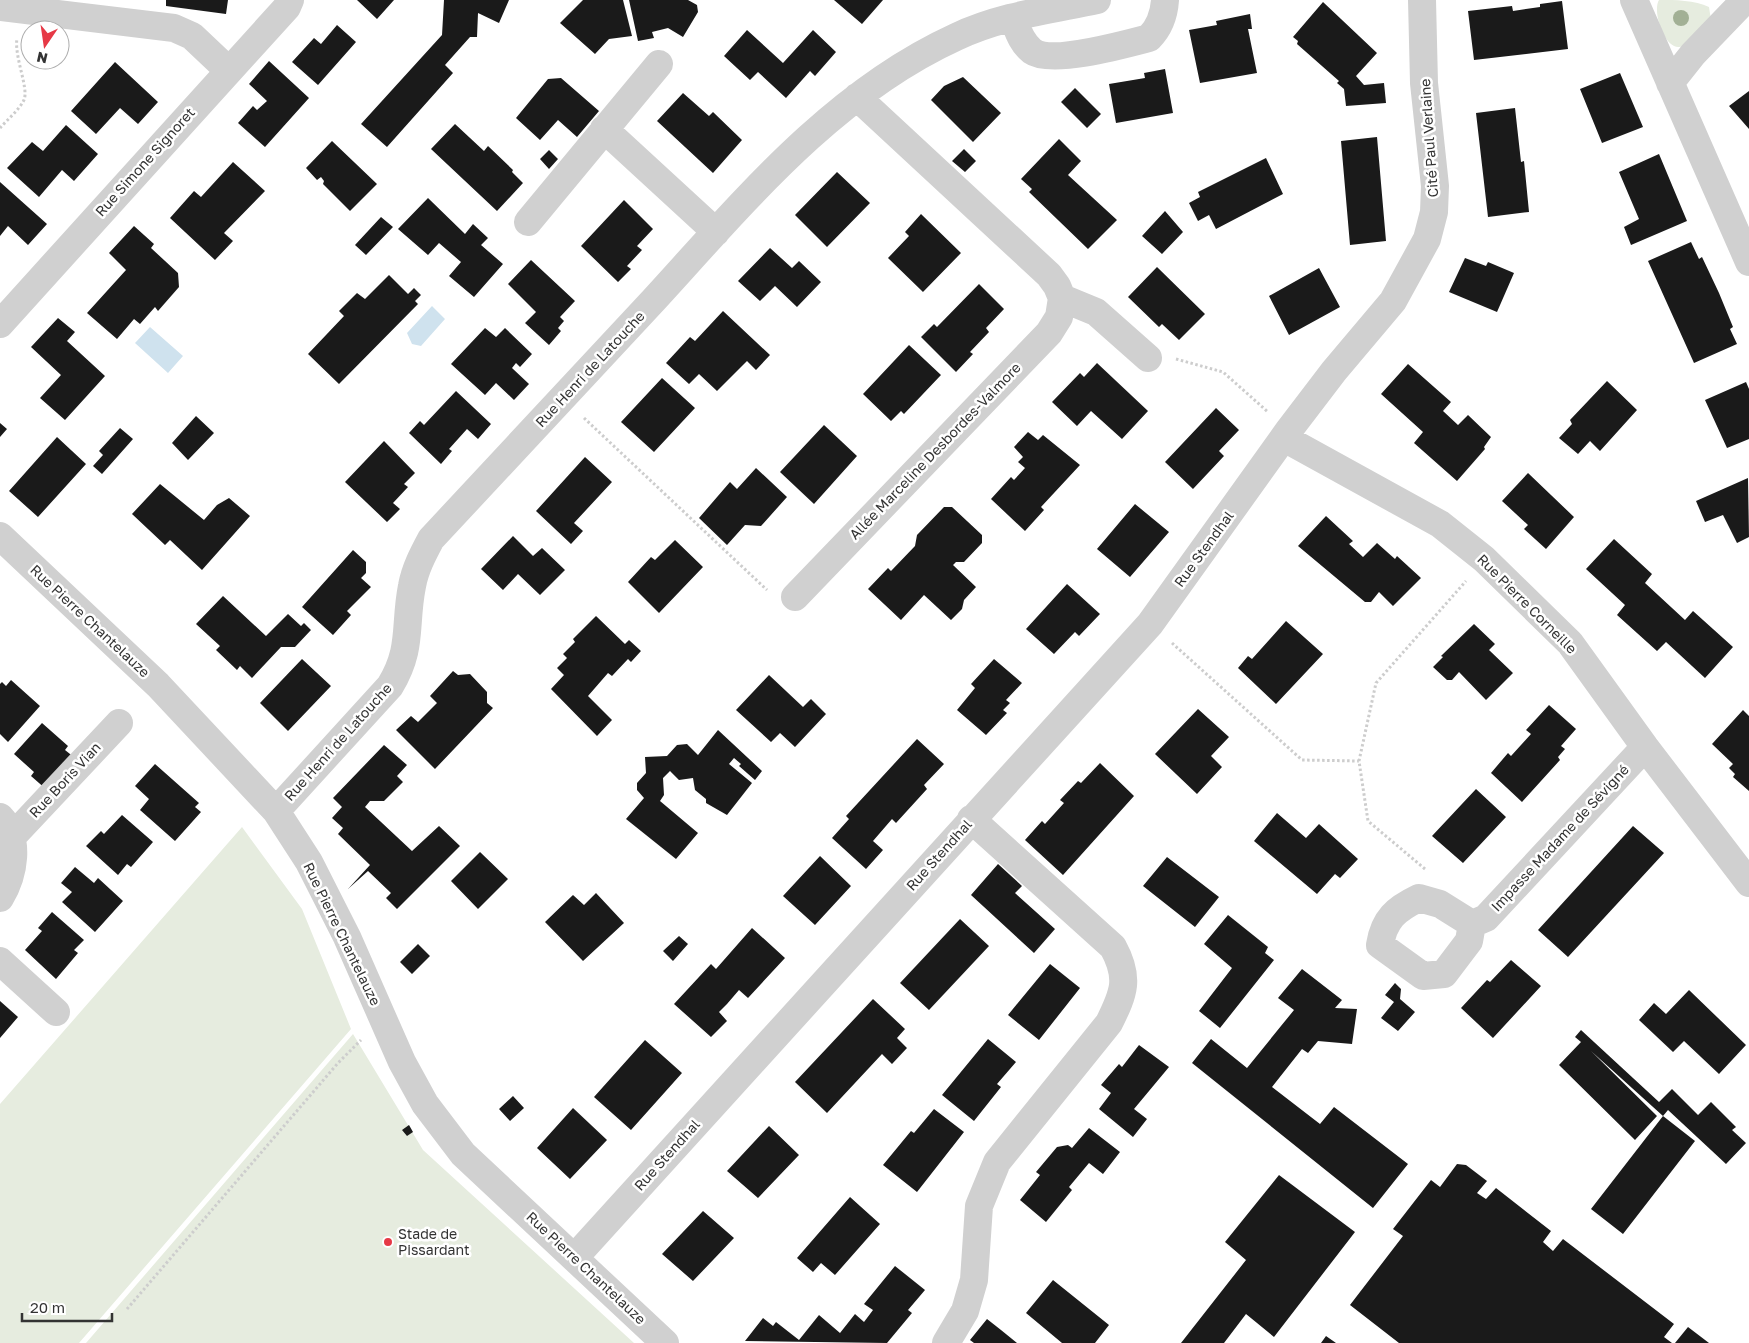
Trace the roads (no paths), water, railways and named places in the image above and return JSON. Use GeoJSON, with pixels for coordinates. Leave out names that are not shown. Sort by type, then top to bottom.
{"type":"FeatureCollection","features":[{"type":"Feature","properties":{"kind":"street","name":"Rue Simone Signoret"},"geometry":{"type":"LineString","coordinates":[[0,324],[286,7],[290,0]]}},
{"type":"Feature","properties":{"kind":"street","name":"Rue Henri de Latouche"},"geometry":{"type":"LineString","coordinates":[[276,811],[390,686],[401,668],[407,643],[412,585],[419,561],[431,539],[716,232],[803,142],[858,97],[897,70],[955,37],[990,23],[1097,0]]}},
{"type":"Feature","properties":{"kind":"street"},"geometry":{"type":"LineString","coordinates":[[1013,18],[1021,40],[1033,52],[1042,56],[1058,56],[1149,38],[1156,31],[1161,21],[1165,0]]}},
{"type":"Feature","properties":{"kind":"street","name":"Cité Paul Verlaine"},"geometry":{"type":"LineString","coordinates":[[1286,434],[1334,371],[1393,301],[1427,239],[1434,212],[1435,186],[1424,83],[1422,0]]}},
{"type":"Feature","properties":{"kind":"street"},"geometry":{"type":"LineString","coordinates":[[1634,0],[1749,262]]}},
{"type":"Feature","properties":{"kind":"street"},"geometry":{"type":"LineString","coordinates":[[1670,83],[1693,54],[1745,0]]}},
{"type":"Feature","properties":{"kind":"street"},"geometry":{"type":"LineString","coordinates":[[10,8],[174,28],[192,36],[228,70]]}},
{"type":"Feature","properties":{"kind":"street"},"geometry":{"type":"LineString","coordinates":[[528,222],[659,64]]}},
{"type":"Feature","properties":{"kind":"street"},"geometry":{"type":"LineString","coordinates":[[858,97],[1050,274],[1062,298],[1096,312],[1148,358]]}},
{"type":"Feature","properties":{"kind":"street"},"geometry":{"type":"LineString","coordinates":[[604,129],[716,232]]}},
{"type":"Feature","properties":{"kind":"street","name":"Allée Marceline Desbordes-Valmore"},"geometry":{"type":"LineString","coordinates":[[795,597],[1049,332],[1059,317],[1062,298]]}},
{"type":"Feature","properties":{"kind":"street","name":"Rue Pierre Corneille"},"geometry":{"type":"LineString","coordinates":[[1286,434],[1440,524],[1484,559],[1570,643],[1645,747],[1749,883]]}},
{"type":"Feature","properties":{"kind":"street","name":"Rue Stendhal"},"geometry":{"type":"LineString","coordinates":[[575,1256],[1150,624],[1286,434]]}},
{"type":"Feature","properties":{"kind":"street","name":"Rue Pierre Chantelauze"},"geometry":{"type":"LineString","coordinates":[[0,536],[158,685],[276,811],[313,871],[346,937],[402,1062],[425,1104],[463,1154],[575,1256],[665,1343]]}},
{"type":"Feature","properties":{"kind":"street","name":"Rue Boris Vian"},"geometry":{"type":"LineString","coordinates":[[0,898],[9,884],[14,861],[6,827],[119,723]]}},
{"type":"Feature","properties":{"kind":"street","name":"Impasse Madame de Sévigné"},"geometry":{"type":"LineString","coordinates":[[1472,924],[1486,918],[1645,747]]}},
{"type":"Feature","properties":{"kind":"street"},"geometry":{"type":"LineString","coordinates":[[946,1343],[965,1311],[974,1280],[979,1206],[986,1184],[997,1162],[1109,1023],[1118,1004],[1125,981],[1122,963],[1113,947],[971,819]]}},
{"type":"Feature","properties":{"kind":"street"},"geometry":{"type":"LineString","coordinates":[[0,961],[56,1012]]}},
{"type":"Feature","properties":{"kind":"water"},"geometry":{"type":"Polygon","coordinates":[[[432,306],[445,319],[421,346],[412,344],[407,333],[432,306]]]}},
{"type":"Feature","properties":{"kind":"water"},"geometry":{"type":"Polygon","coordinates":[[[150,327],[183,356],[168,373],[135,343],[150,327]]]}},
{"type":"Feature","properties":{"kind":"place","name":"Stade de Pissardant"},"geometry":{"type":"Point","coordinates":[388,1242]}}]}
